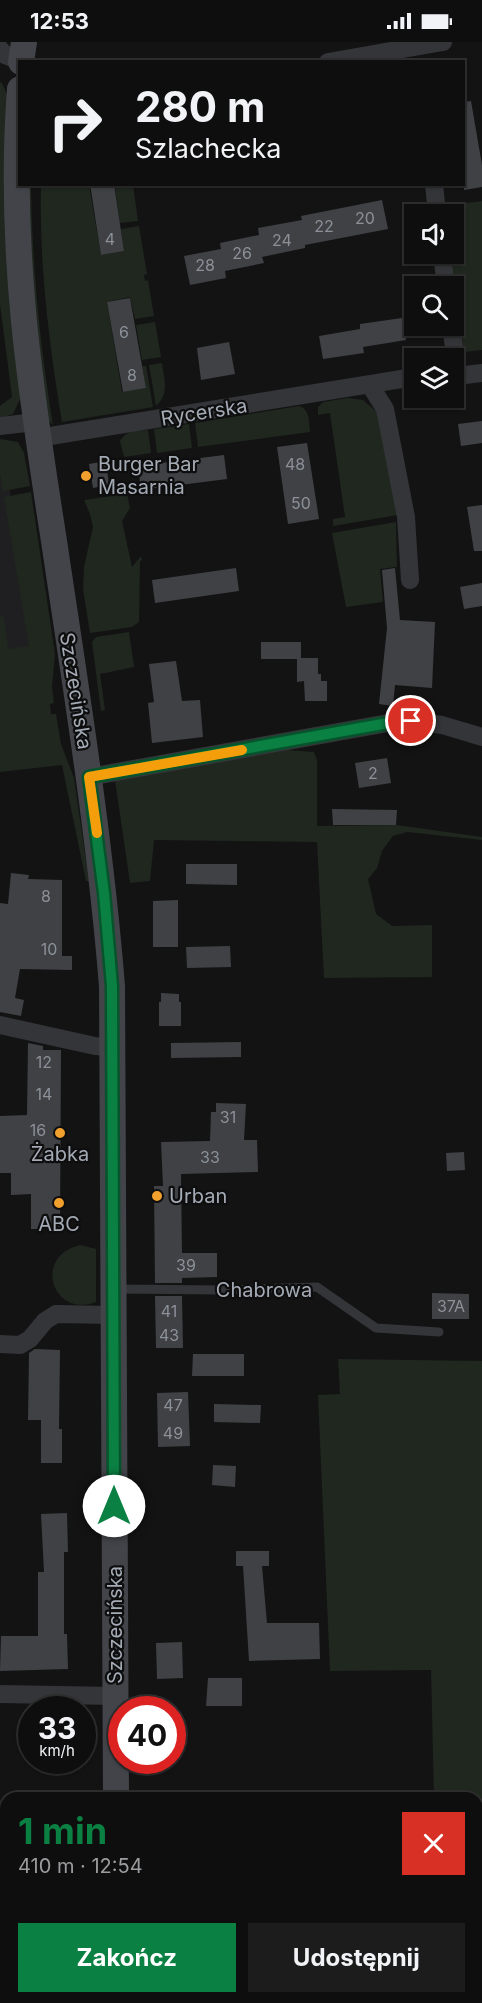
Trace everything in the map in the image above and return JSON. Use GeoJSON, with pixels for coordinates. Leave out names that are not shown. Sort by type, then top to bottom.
{"type":"FeatureCollection","features":[{"type":"Feature","properties":{"kind":"street"},"geometry":{"type":"LineString","coordinates":[[22,60],[24,42]]}},
{"type":"Feature","properties":{"kind":"street"},"geometry":{"type":"LineString","coordinates":[[343,60],[418,50],[443,42]]}},
{"type":"Feature","properties":{"kind":"street"},"geometry":{"type":"LineString","coordinates":[[0,49],[5,55],[18,60]]}},
{"type":"Feature","properties":{"kind":"street","name":"Szczecińska"},"geometry":{"type":"LineString","coordinates":[[18,131],[16,191],[23,326],[36,430],[89,777],[105,904],[112,986],[116,1696]]}},
{"type":"Feature","properties":{"kind":"street"},"geometry":{"type":"LineString","coordinates":[[434,186],[436,204]]}},
{"type":"Feature","properties":{"kind":"street"},"geometry":{"type":"LineString","coordinates":[[464,375],[482,373]]}},
{"type":"Feature","properties":{"kind":"street","name":"Rycerska"},"geometry":{"type":"LineString","coordinates":[[0,426],[36,430],[404,379]]}},
{"type":"Feature","properties":{"kind":"street"},"geometry":{"type":"LineString","coordinates":[[370,385],[385,410],[406,518],[410,580]]}},
{"type":"Feature","properties":{"kind":"street"},"geometry":{"type":"LineString","coordinates":[[89,777],[388,723],[411,721],[442,725],[482,737]]}},
{"type":"Feature","properties":{"kind":"street"},"geometry":{"type":"LineString","coordinates":[[0,1025],[94,1046],[113,1047]]}},
{"type":"Feature","properties":{"kind":"street"},"geometry":{"type":"LineString","coordinates":[[0,1344],[20,1344],[30,1339],[45,1321],[56,1314],[113,1315]]}},
{"type":"Feature","properties":{"kind":"street"},"geometry":{"type":"LineString","coordinates":[[0,1694],[116,1696]]}},
{"type":"Feature","properties":{"kind":"street","name":"Szczecińska"},"geometry":{"type":"LineString","coordinates":[[116,1774],[116,1792]]}},
{"type":"Feature","properties":{"kind":"lane","name":"Chabrowa"},"geometry":{"type":"LineString","coordinates":[[113,1289],[222,1290],[316,1287],[376,1328],[439,1332]]}},
{"type":"Feature","properties":{"kind":"shaded area"},"geometry":{"type":"Polygon","coordinates":[[[0,82],[8,97],[22,395],[13,414],[0,418],[0,406],[12,397],[0,304],[0,82]]]}},
{"type":"Feature","properties":{"kind":"shaded area"},"geometry":{"type":"Polygon","coordinates":[[[25,186],[31,186],[38,305],[53,425],[43,412],[25,186]]]}},
{"type":"Feature","properties":{"kind":"shaded area"},"geometry":{"type":"Polygon","coordinates":[[[41,186],[89,186],[101,255],[124,251],[121,229],[139,226],[147,274],[144,275],[145,281],[148,280],[154,316],[135,319],[130,297],[107,302],[122,392],[146,388],[142,366],[146,366],[153,407],[62,422],[46,304],[41,186]]]}},
{"type":"Feature","properties":{"kind":"shaded area"},"geometry":{"type":"Polygon","coordinates":[[[133,186],[138,221],[120,223],[115,187],[133,186]]]}},
{"type":"Feature","properties":{"kind":"shaded area"},"geometry":{"type":"Polygon","coordinates":[[[482,201],[482,350],[464,352],[462,336],[464,336],[464,276],[454,276],[452,264],[464,264],[464,204],[460,204],[482,201]]]}},
{"type":"Feature","properties":{"kind":"shaded area"},"geometry":{"type":"Polygon","coordinates":[[[155,322],[161,357],[142,360],[136,325],[155,322]]]}},
{"type":"Feature","properties":{"kind":"shaded area"},"geometry":{"type":"Polygon","coordinates":[[[162,363],[165,391],[156,406],[149,365],[162,363]]]}},
{"type":"Feature","properties":{"kind":"shaded area"},"geometry":{"type":"Polygon","coordinates":[[[347,398],[363,400],[377,412],[398,515],[333,526],[333,519],[345,517],[330,413],[318,415],[318,407],[323,402],[347,398]]]}},
{"type":"Feature","properties":{"kind":"shaded area"},"geometry":{"type":"Polygon","coordinates":[[[299,406],[307,413],[310,432],[198,447],[195,423],[299,406]]]}},
{"type":"Feature","properties":{"kind":"shaded area"},"geometry":{"type":"Polygon","coordinates":[[[189,424],[192,448],[157,453],[154,429],[189,424]]]}},
{"type":"Feature","properties":{"kind":"shaded area"},"geometry":{"type":"Polygon","coordinates":[[[148,430],[151,453],[124,457],[120,441],[122,437],[132,432],[148,430]]]}},
{"type":"Feature","properties":{"kind":"shaded area"},"geometry":{"type":"Polygon","coordinates":[[[0,439],[18,442],[24,453],[30,486],[3,491],[0,474],[0,439]]]}},
{"type":"Feature","properties":{"kind":"shaded area"},"geometry":{"type":"Polygon","coordinates":[[[0,452],[6,461],[30,648],[0,653],[0,452]]]}},
{"type":"Feature","properties":{"kind":"shaded area"},"geometry":{"type":"Polygon","coordinates":[[[31,492],[55,654],[52,687],[54,703],[50,704],[51,714],[56,714],[61,744],[74,778],[89,881],[86,881],[62,765],[0,772],[0,616],[4,617],[8,649],[29,646],[4,497],[31,492]]]}},
{"type":"Feature","properties":{"kind":"shaded area"},"geometry":{"type":"Polygon","coordinates":[[[127,494],[130,508],[122,521],[132,567],[141,556],[142,560],[140,561],[139,622],[132,627],[90,633],[83,589],[84,567],[93,527],[84,500],[127,494]]]}},
{"type":"Feature","properties":{"kind":"shaded area"},"geometry":{"type":"Polygon","coordinates":[[[396,522],[397,567],[380,569],[383,602],[346,607],[332,533],[396,522]]]}},
{"type":"Feature","properties":{"kind":"shaded area"},"geometry":{"type":"Polygon","coordinates":[[[129,632],[134,667],[100,674],[105,710],[101,711],[92,642],[96,637],[129,632]]]}},
{"type":"Feature","properties":{"kind":"shaded area"},"geometry":{"type":"Polygon","coordinates":[[[288,750],[314,752],[317,760],[317,826],[397,825],[482,837],[482,840],[407,832],[393,836],[382,851],[377,868],[368,879],[376,914],[392,926],[432,925],[432,977],[324,978],[317,842],[154,840],[150,881],[130,883],[115,780],[288,750]]]}},
{"type":"Feature","properties":{"kind":"shaded area"},"geometry":{"type":"Polygon","coordinates":[[[81,1245],[96,1249],[96,1302],[81,1305],[68,1302],[59,1294],[54,1284],[53,1272],[56,1261],[66,1251],[81,1245]]]}},
{"type":"Feature","properties":{"kind":"shaded area"},"geometry":{"type":"Polygon","coordinates":[[[338,1359],[482,1361],[482,1792],[434,1792],[431,1670],[330,1671],[318,1395],[340,1394],[338,1359]]]}},
{"type":"Feature","properties":{"kind":"building"},"geometry":{"type":"Polygon","coordinates":[[[471,101],[482,165],[482,187],[464,190],[465,186],[465,102],[471,101]]]}},
{"type":"Feature","properties":{"kind":"building"},"geometry":{"type":"Polygon","coordinates":[[[90,186],[114,186],[124,251],[101,255],[90,186]]]}},
{"type":"Feature","properties":{"kind":"building"},"geometry":{"type":"Polygon","coordinates":[[[382,200],[388,229],[305,245],[305,248],[262,257],[264,263],[225,271],[226,278],[190,285],[184,256],[221,249],[220,243],[259,235],[258,228],[302,220],[301,216],[382,200]]]}},
{"type":"Feature","properties":{"kind":"building"},"geometry":{"type":"Polygon","coordinates":[[[130,298],[146,388],[123,392],[107,302],[130,298]]]}},
{"type":"Feature","properties":{"kind":"building"},"geometry":{"type":"Polygon","coordinates":[[[402,318],[406,340],[363,347],[364,353],[323,359],[319,336],[360,329],[360,324],[402,318]]]}},
{"type":"Feature","properties":{"kind":"building"},"geometry":{"type":"Polygon","coordinates":[[[229,342],[235,374],[201,380],[197,348],[229,342]]]}},
{"type":"Feature","properties":{"kind":"building"},"geometry":{"type":"Polygon","coordinates":[[[482,421],[482,443],[461,446],[458,424],[482,421]]]}},
{"type":"Feature","properties":{"kind":"building"},"geometry":{"type":"Polygon","coordinates":[[[307,443],[319,519],[288,524],[277,447],[307,443]]]}},
{"type":"Feature","properties":{"kind":"building"},"geometry":{"type":"Polygon","coordinates":[[[224,455],[227,479],[141,490],[138,466],[224,455]]]}},
{"type":"Feature","properties":{"kind":"building"},"geometry":{"type":"Polygon","coordinates":[[[106,461],[109,485],[93,488],[89,464],[106,461]]]}},
{"type":"Feature","properties":{"kind":"building"},"geometry":{"type":"Polygon","coordinates":[[[482,505],[482,551],[474,551],[467,507],[482,505]]]}},
{"type":"Feature","properties":{"kind":"building"},"geometry":{"type":"Polygon","coordinates":[[[236,568],[239,591],[155,603],[152,580],[236,568]]]}},
{"type":"Feature","properties":{"kind":"building"},"geometry":{"type":"Polygon","coordinates":[[[395,568],[400,620],[435,622],[432,688],[395,685],[393,706],[379,704],[387,628],[382,570],[395,568]]]}},
{"type":"Feature","properties":{"kind":"building"},"geometry":{"type":"Polygon","coordinates":[[[482,583],[482,606],[464,609],[460,587],[482,583]]]}},
{"type":"Feature","properties":{"kind":"building"},"geometry":{"type":"Polygon","coordinates":[[[261,642],[301,642],[301,658],[318,658],[318,674],[321,674],[321,681],[327,681],[327,701],[305,701],[304,681],[297,682],[297,659],[261,659],[261,642]]]}},
{"type":"Feature","properties":{"kind":"building"},"geometry":{"type":"Polygon","coordinates":[[[176,661],[182,701],[200,700],[203,737],[152,743],[148,703],[154,702],[149,664],[176,661]]]}},
{"type":"Feature","properties":{"kind":"building"},"geometry":{"type":"Polygon","coordinates":[[[387,758],[391,783],[359,788],[355,763],[387,758]]]}},
{"type":"Feature","properties":{"kind":"building"},"geometry":{"type":"Polygon","coordinates":[[[332,809],[397,810],[396,825],[333,825],[332,809]]]}},
{"type":"Feature","properties":{"kind":"building"},"geometry":{"type":"Polygon","coordinates":[[[186,864],[237,864],[237,885],[186,884],[186,864]]]}},
{"type":"Feature","properties":{"kind":"building"},"geometry":{"type":"Polygon","coordinates":[[[11,873],[29,875],[28,879],[62,880],[62,956],[72,956],[72,970],[20,969],[15,998],[24,1000],[21,1016],[0,1012],[0,903],[8,904],[11,873]]]}},
{"type":"Feature","properties":{"kind":"building"},"geometry":{"type":"Polygon","coordinates":[[[178,900],[178,947],[153,947],[153,901],[178,900]]]}},
{"type":"Feature","properties":{"kind":"building"},"geometry":{"type":"Polygon","coordinates":[[[230,946],[231,967],[187,968],[186,947],[230,946]]]}},
{"type":"Feature","properties":{"kind":"building"},"geometry":{"type":"Polygon","coordinates":[[[161,993],[179,994],[181,1026],[159,1026],[161,993]]]}},
{"type":"Feature","properties":{"kind":"building"},"geometry":{"type":"Polygon","coordinates":[[[241,1042],[241,1057],[171,1058],[171,1043],[241,1042]]]}},
{"type":"Feature","properties":{"kind":"building"},"geometry":{"type":"Polygon","coordinates":[[[28,1043],[43,1046],[43,1050],[61,1050],[60,1229],[31,1229],[31,1194],[11,1195],[11,1173],[0,1173],[0,1116],[27,1115],[28,1043]]]}},
{"type":"Feature","properties":{"kind":"building"},"geometry":{"type":"Polygon","coordinates":[[[216,1103],[246,1104],[244,1140],[257,1140],[258,1172],[181,1174],[182,1253],[217,1253],[217,1277],[182,1278],[182,1283],[155,1283],[154,1186],[163,1186],[161,1142],[210,1141],[211,1112],[216,1112],[216,1103]]]}},
{"type":"Feature","properties":{"kind":"building"},"geometry":{"type":"Polygon","coordinates":[[[464,1152],[465,1170],[447,1171],[446,1153],[464,1152]]]}},
{"type":"Feature","properties":{"kind":"building"},"geometry":{"type":"Polygon","coordinates":[[[432,1293],[469,1294],[469,1319],[432,1319],[432,1293]]]}},
{"type":"Feature","properties":{"kind":"building"},"geometry":{"type":"Polygon","coordinates":[[[155,1296],[182,1296],[183,1348],[156,1348],[155,1296]]]}},
{"type":"Feature","properties":{"kind":"building"},"geometry":{"type":"Polygon","coordinates":[[[35,1349],[60,1350],[59,1429],[62,1429],[62,1463],[41,1463],[41,1420],[28,1420],[29,1353],[35,1349]]]}},
{"type":"Feature","properties":{"kind":"building"},"geometry":{"type":"Polygon","coordinates":[[[193,1354],[244,1354],[244,1376],[192,1376],[193,1354]]]}},
{"type":"Feature","properties":{"kind":"building"},"geometry":{"type":"Polygon","coordinates":[[[188,1392],[190,1446],[158,1447],[157,1393],[188,1392]]]}},
{"type":"Feature","properties":{"kind":"building"},"geometry":{"type":"Polygon","coordinates":[[[214,1404],[261,1405],[260,1423],[214,1422],[214,1404]]]}},
{"type":"Feature","properties":{"kind":"building"},"geometry":{"type":"Polygon","coordinates":[[[213,1465],[236,1466],[235,1487],[212,1485],[213,1465]]]}},
{"type":"Feature","properties":{"kind":"building"},"geometry":{"type":"Polygon","coordinates":[[[67,1513],[68,1552],[64,1552],[64,1634],[67,1634],[68,1669],[0,1671],[1,1636],[38,1636],[38,1572],[44,1572],[41,1514],[67,1513]]]}},
{"type":"Feature","properties":{"kind":"building"},"geometry":{"type":"Polygon","coordinates":[[[236,1551],[269,1551],[269,1566],[262,1566],[267,1623],[319,1623],[320,1659],[249,1661],[243,1566],[236,1566],[236,1551]]]}},
{"type":"Feature","properties":{"kind":"building"},"geometry":{"type":"Polygon","coordinates":[[[182,1642],[183,1678],[157,1679],[156,1643],[182,1642]]]}},
{"type":"Feature","properties":{"kind":"building"},"geometry":{"type":"Polygon","coordinates":[[[208,1678],[242,1678],[242,1706],[206,1706],[208,1678]]]}},
{"type":"Feature","properties":{"kind":"slow traffic"},"geometry":{"type":"LineString","coordinates":[[97,833],[89,777],[242,750]]}},
{"type":"Feature","properties":{"kind":"place","name":"Burger Bar Masarnia"},"geometry":{"type":"Point","coordinates":[86,476]}},
{"type":"Feature","properties":{"kind":"place","name":"Żabka"},"geometry":{"type":"Point","coordinates":[60,1133]}},
{"type":"Feature","properties":{"kind":"place","name":"Urban"},"geometry":{"type":"Point","coordinates":[157,1196]}},
{"type":"Feature","properties":{"kind":"place","name":"ABC"},"geometry":{"type":"Point","coordinates":[59,1203]}},
{"type":"Feature","properties":{"kind":"route"},"geometry":{"type":"LineString","coordinates":[[114,1506],[112,986],[104,893],[89,777],[388,723],[411,721]]}}]}
